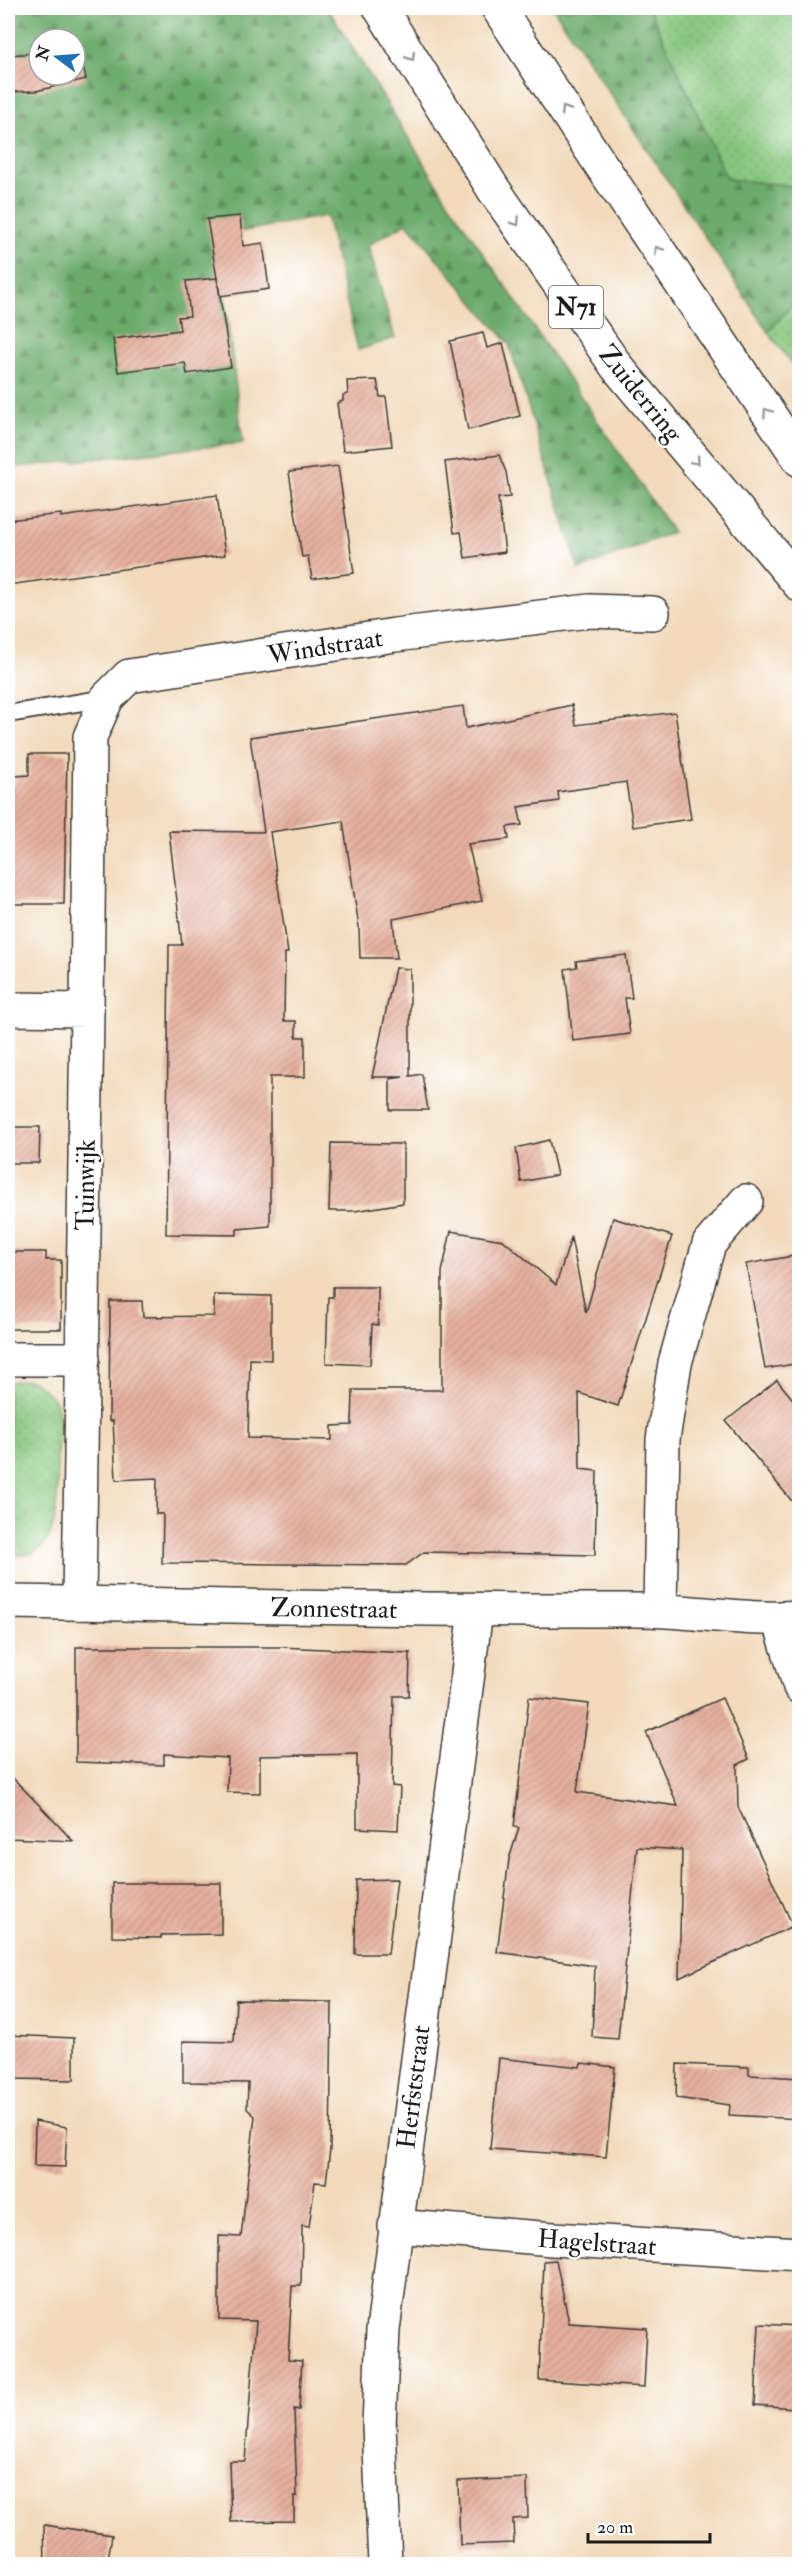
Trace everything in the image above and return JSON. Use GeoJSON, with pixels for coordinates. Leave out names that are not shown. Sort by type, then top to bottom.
{"type":"FeatureCollection","features":[{"type":"Feature","properties":{"kind":"main road","name":"Zuiderring"},"geometry":{"type":"LineString","coordinates":[[380,8],[494,190],[617,367],[800,585]]}},
{"type":"Feature","properties":{"kind":"main road"},"geometry":{"type":"LineString","coordinates":[[498,8],[800,460]]}},
{"type":"Feature","properties":{"kind":"main road","name":"Windstraat"},"geometry":{"type":"LineString","coordinates":[[107,698],[129,676],[395,635],[589,611],[653,613]]}},
{"type":"Feature","properties":{"kind":"main road","name":"Tuinwijk"},"geometry":{"type":"LineString","coordinates":[[79,1603],[90,737],[107,698]]}},
{"type":"Feature","properties":{"kind":"main road"},"geometry":{"type":"LineString","coordinates":[[8,1009],[87,1010]]}},
{"type":"Feature","properties":{"kind":"main road"},"geometry":{"type":"LineString","coordinates":[[660,1610],[663,1439],[675,1363],[709,1244],[746,1201]]}},
{"type":"Feature","properties":{"kind":"main road"},"geometry":{"type":"LineString","coordinates":[[8,1359],[83,1359]]}},
{"type":"Feature","properties":{"kind":"main road","name":"Zonnestraat"},"geometry":{"type":"LineString","coordinates":[[8,1602],[476,1611],[660,1610],[789,1618],[800,1687]]}},
{"type":"Feature","properties":{"kind":"main road","name":"Herfststraat"},"geometry":{"type":"LineString","coordinates":[[385,2565],[379,2425],[383,2330],[476,1611]]}},
{"type":"Feature","properties":{"kind":"main road","name":"Hagelstraat"},"geometry":{"type":"LineString","coordinates":[[395,2226],[553,2240],[800,2254]]}},
{"type":"Feature","properties":{"kind":"lane"},"geometry":{"type":"LineString","coordinates":[[8,714],[107,698]]}},
{"type":"Feature","properties":{"kind":"green space"},"geometry":{"type":"Polygon","coordinates":[[[8,8],[328,8],[447,200],[673,532],[579,570],[509,344],[407,223],[368,245],[395,338],[358,350],[326,216],[217,236],[243,443],[8,468],[8,8]]]}},
{"type":"Feature","properties":{"kind":"green space"},"geometry":{"type":"Polygon","coordinates":[[[553,8],[649,8],[727,179],[794,186],[799,192],[799,297],[768,332],[553,8]]]}},
{"type":"Feature","properties":{"kind":"green space"},"geometry":{"type":"Polygon","coordinates":[[[649,8],[799,8],[799,192],[794,186],[727,179],[649,8]]]}},
{"type":"Feature","properties":{"kind":"green space"},"geometry":{"type":"Polygon","coordinates":[[[799,297],[799,373],[768,332],[799,297]]]}},
{"type":"Feature","properties":{"kind":"green space"},"geometry":{"type":"Polygon","coordinates":[[[31,1380],[54,1400],[59,1415],[59,1427],[54,1523],[48,1538],[39,1549],[26,1555],[8,1553],[8,1385],[12,1381],[31,1380]]]}},
{"type":"Feature","properties":{"kind":"building"},"geometry":{"type":"Polygon","coordinates":[[[27,54],[27,87],[53,87],[36,91],[8,92],[8,55],[27,54]]]}},
{"type":"Feature","properties":{"kind":"building"},"geometry":{"type":"Polygon","coordinates":[[[240,216],[243,246],[263,243],[269,289],[220,296],[207,219],[240,216]]]}},
{"type":"Feature","properties":{"kind":"building"},"geometry":{"type":"Polygon","coordinates":[[[217,278],[231,367],[187,374],[185,363],[118,372],[113,339],[180,330],[178,317],[190,316],[186,281],[217,278]]]}},
{"type":"Feature","properties":{"kind":"building"},"geometry":{"type":"Polygon","coordinates":[[[483,333],[487,348],[503,343],[520,416],[468,430],[450,341],[483,333]]]}},
{"type":"Feature","properties":{"kind":"building"},"geometry":{"type":"Polygon","coordinates":[[[377,380],[380,397],[386,397],[392,446],[343,451],[337,403],[343,401],[343,395],[348,394],[347,381],[377,380]]]}},
{"type":"Feature","properties":{"kind":"building"},"geometry":{"type":"Polygon","coordinates":[[[499,455],[506,472],[510,497],[498,498],[505,552],[465,558],[461,532],[454,533],[445,462],[499,455]]]}},
{"type":"Feature","properties":{"kind":"building"},"geometry":{"type":"Polygon","coordinates":[[[338,466],[354,573],[312,579],[308,556],[302,557],[289,472],[338,466]]]}},
{"type":"Feature","properties":{"kind":"building"},"geometry":{"type":"Polygon","coordinates":[[[217,495],[225,555],[8,585],[8,520],[61,514],[61,517],[217,495]]]}},
{"type":"Feature","properties":{"kind":"building"},"geometry":{"type":"Polygon","coordinates":[[[572,705],[576,725],[675,712],[691,819],[633,827],[626,782],[558,792],[559,801],[518,807],[522,825],[507,827],[509,839],[468,844],[482,901],[393,919],[397,958],[360,958],[359,927],[343,821],[270,832],[288,953],[285,953],[284,1021],[296,1021],[296,1037],[305,1037],[305,1077],[270,1077],[270,1226],[237,1229],[237,1235],[166,1234],[169,945],[182,945],[169,831],[264,832],[250,737],[463,706],[466,728],[572,705]]]}},
{"type":"Feature","properties":{"kind":"building"},"geometry":{"type":"Polygon","coordinates":[[[29,754],[67,754],[64,904],[8,904],[8,785],[15,785],[15,776],[29,775],[29,754]]]}},
{"type":"Feature","properties":{"kind":"building"},"geometry":{"type":"Polygon","coordinates":[[[626,955],[632,998],[625,998],[630,1034],[573,1041],[565,969],[577,967],[576,961],[626,955]]]}},
{"type":"Feature","properties":{"kind":"building"},"geometry":{"type":"Polygon","coordinates":[[[395,968],[410,969],[410,1076],[422,1074],[428,1110],[390,1110],[390,1079],[403,1077],[372,1077],[395,968]]]}},
{"type":"Feature","properties":{"kind":"building"},"geometry":{"type":"Polygon","coordinates":[[[8,1127],[40,1127],[39,1163],[8,1163],[8,1127]]]}},
{"type":"Feature","properties":{"kind":"building"},"geometry":{"type":"Polygon","coordinates":[[[549,1140],[557,1175],[521,1182],[516,1148],[549,1140]]]}},
{"type":"Feature","properties":{"kind":"building"},"geometry":{"type":"Polygon","coordinates":[[[331,1143],[403,1144],[403,1203],[355,1211],[329,1211],[331,1143]]]}},
{"type":"Feature","properties":{"kind":"building"},"geometry":{"type":"Polygon","coordinates":[[[613,1218],[672,1236],[618,1406],[579,1393],[580,1469],[597,1471],[595,1555],[424,1552],[406,1565],[162,1563],[163,1514],[156,1514],[157,1478],[116,1480],[113,1421],[109,1421],[110,1301],[142,1301],[143,1317],[214,1316],[214,1295],[271,1296],[271,1360],[250,1359],[248,1438],[332,1440],[332,1426],[352,1425],[353,1390],[442,1390],[442,1272],[451,1231],[503,1240],[556,1285],[571,1238],[586,1313],[613,1218]]]}},
{"type":"Feature","properties":{"kind":"building"},"geometry":{"type":"Polygon","coordinates":[[[8,1252],[46,1252],[46,1260],[61,1260],[61,1329],[8,1329],[8,1252]]]}},
{"type":"Feature","properties":{"kind":"building"},"geometry":{"type":"Polygon","coordinates":[[[800,1255],[800,1363],[765,1369],[746,1264],[800,1255]]]}},
{"type":"Feature","properties":{"kind":"building"},"geometry":{"type":"Polygon","coordinates":[[[333,1287],[378,1287],[378,1325],[372,1324],[370,1365],[326,1363],[328,1297],[333,1297],[333,1287]]]}},
{"type":"Feature","properties":{"kind":"building"},"geometry":{"type":"Polygon","coordinates":[[[777,1380],[800,1408],[800,1511],[726,1421],[777,1380]]]}},
{"type":"Feature","properties":{"kind":"building"},"geometry":{"type":"Polygon","coordinates":[[[76,1647],[279,1647],[410,1653],[409,1696],[394,1696],[392,1786],[400,1787],[398,1830],[357,1828],[357,1754],[260,1756],[260,1793],[227,1792],[228,1758],[164,1754],[164,1765],[76,1762],[76,1647]]]}},
{"type":"Feature","properties":{"kind":"building"},"geometry":{"type":"Polygon","coordinates":[[[529,1697],[589,1704],[577,1792],[678,1806],[646,1732],[722,1698],[749,1759],[737,1765],[738,1807],[793,1926],[679,1978],[682,1850],[637,1847],[618,2039],[592,2037],[595,1966],[497,1952],[509,1859],[519,1828],[514,1827],[529,1697]]]}},
{"type":"Feature","properties":{"kind":"building"},"geometry":{"type":"Polygon","coordinates":[[[8,1773],[41,1807],[73,1841],[8,1838],[8,1773]]]}},
{"type":"Feature","properties":{"kind":"building"},"geometry":{"type":"Polygon","coordinates":[[[397,1879],[388,1954],[355,1954],[356,1880],[397,1879]]]}},
{"type":"Feature","properties":{"kind":"building"},"geometry":{"type":"Polygon","coordinates":[[[112,1883],[221,1883],[221,1934],[161,1935],[161,1938],[112,1937],[112,1883]]]}},
{"type":"Feature","properties":{"kind":"building"},"geometry":{"type":"Polygon","coordinates":[[[236,2000],[332,2002],[330,2149],[326,2183],[315,2182],[309,2227],[302,2226],[301,2286],[292,2286],[288,2360],[302,2361],[299,2410],[294,2409],[297,2496],[294,2496],[294,2521],[231,2522],[229,2461],[245,2461],[256,2321],[219,2320],[219,2236],[241,2237],[255,2116],[247,2109],[248,2083],[183,2082],[183,2041],[234,2042],[236,2000]]]}},
{"type":"Feature","properties":{"kind":"building"},"geometry":{"type":"Polygon","coordinates":[[[8,2035],[74,2038],[74,2080],[8,2079],[8,2035]]]}},
{"type":"Feature","properties":{"kind":"building"},"geometry":{"type":"Polygon","coordinates":[[[499,2058],[580,2067],[581,2063],[615,2067],[606,2157],[490,2149],[499,2058]]]}},
{"type":"Feature","properties":{"kind":"building"},"geometry":{"type":"Polygon","coordinates":[[[677,2064],[749,2067],[749,2075],[800,2078],[800,2119],[729,2115],[730,2105],[676,2098],[677,2064]]]}},
{"type":"Feature","properties":{"kind":"building"},"geometry":{"type":"Polygon","coordinates":[[[35,2121],[67,2127],[65,2167],[34,2166],[35,2121]]]}},
{"type":"Feature","properties":{"kind":"building"},"geometry":{"type":"Polygon","coordinates":[[[556,2260],[569,2323],[647,2328],[644,2387],[539,2380],[544,2261],[556,2260]]]}},
{"type":"Feature","properties":{"kind":"building"},"geometry":{"type":"Polygon","coordinates":[[[759,2324],[800,2326],[795,2408],[755,2405],[759,2324]]]}},
{"type":"Feature","properties":{"kind":"building"},"geometry":{"type":"Polygon","coordinates":[[[527,2478],[528,2518],[513,2519],[514,2543],[460,2545],[458,2481],[527,2478]]]}},
{"type":"Feature","properties":{"kind":"building"},"geometry":{"type":"Polygon","coordinates":[[[44,2525],[112,2535],[107,2565],[45,2565],[44,2525]]]}}]}
